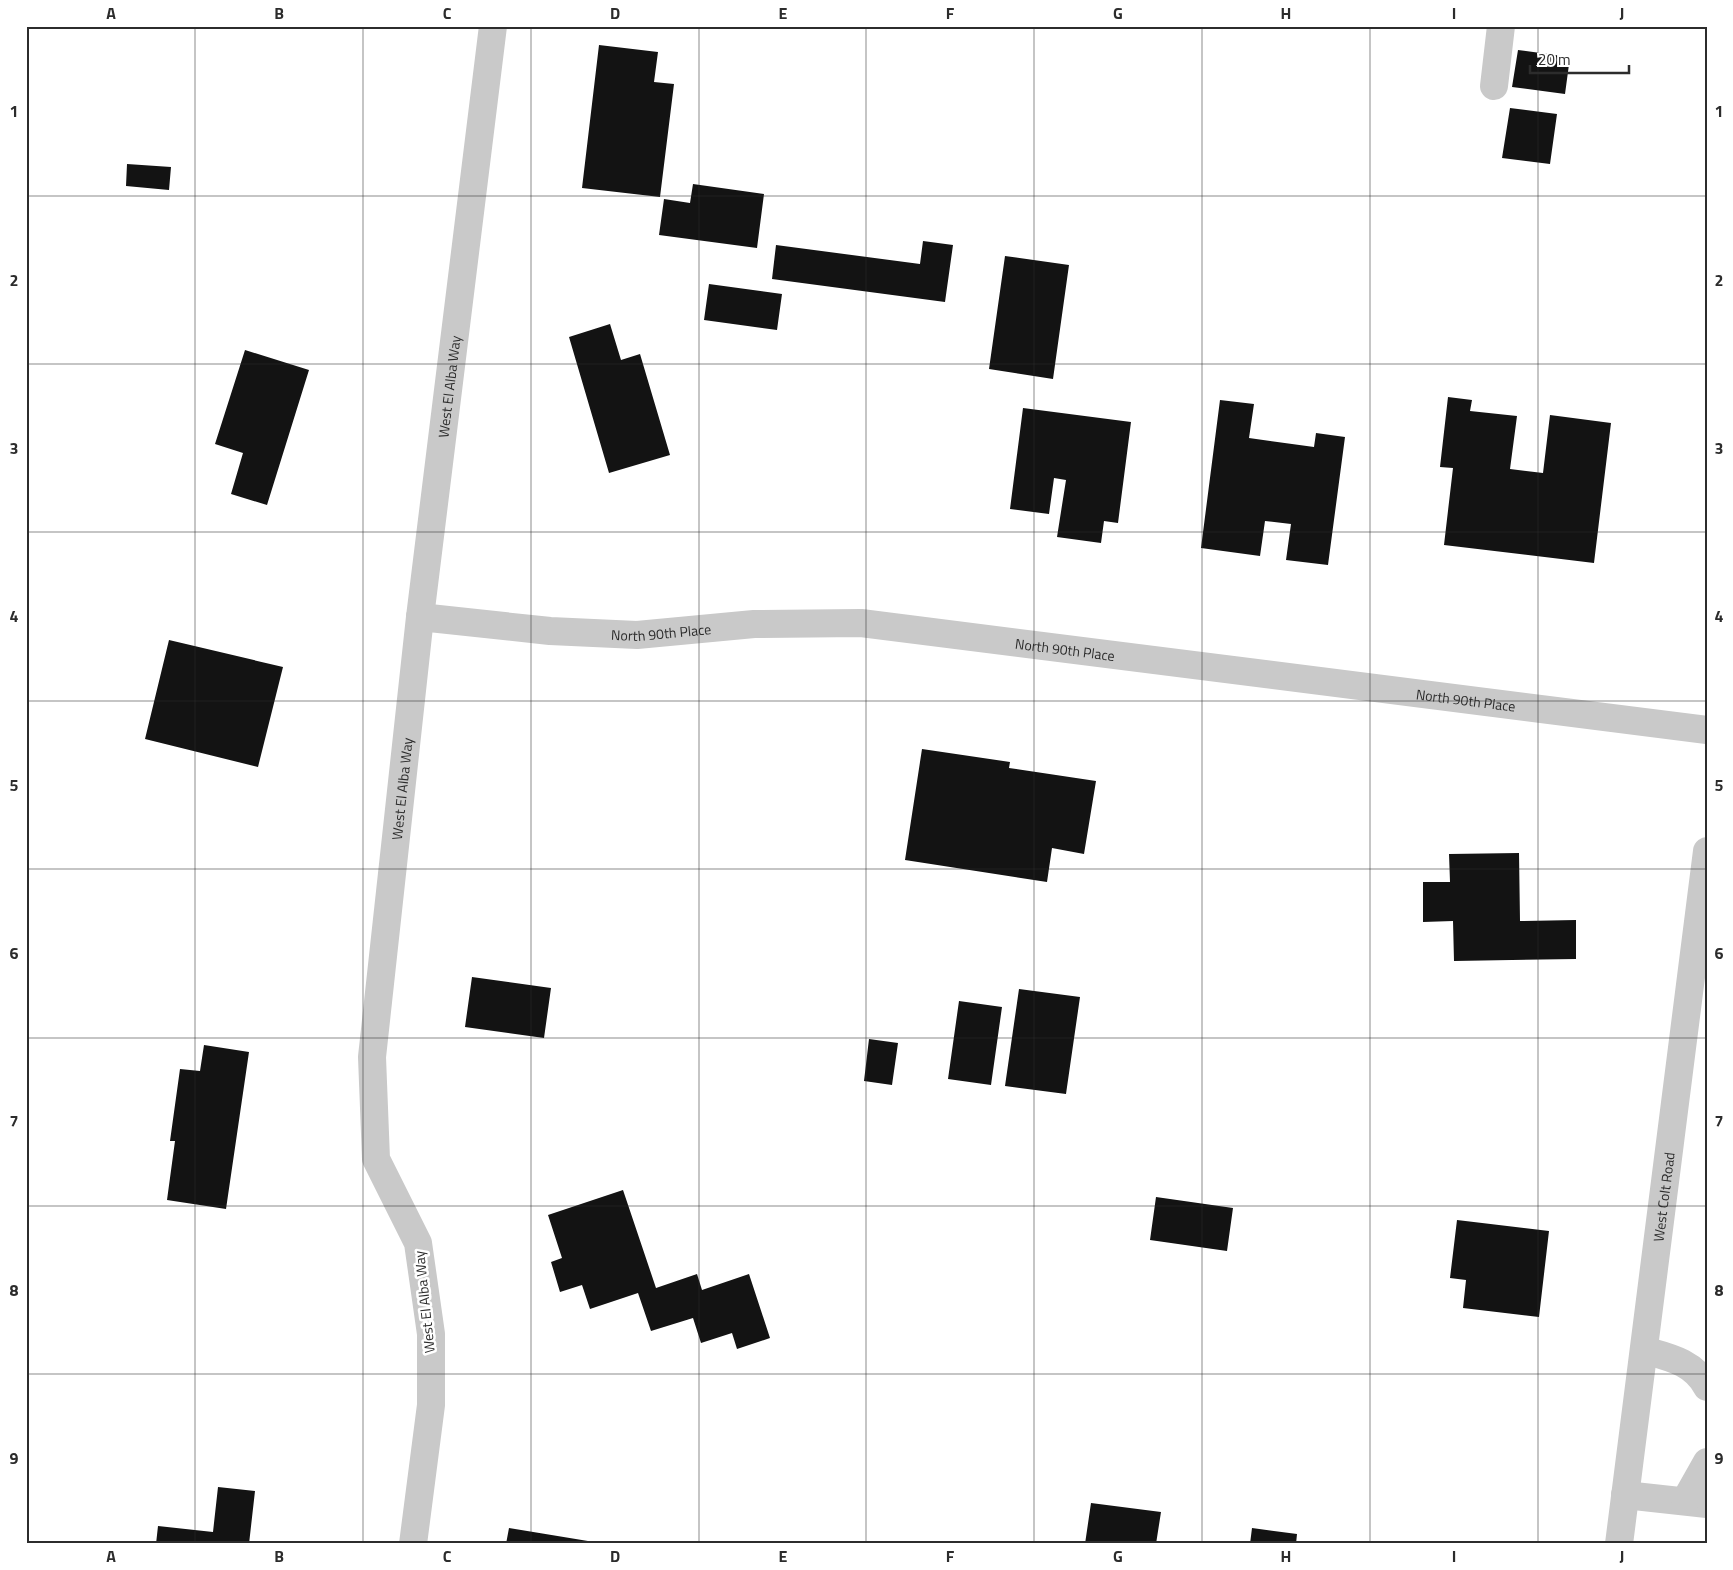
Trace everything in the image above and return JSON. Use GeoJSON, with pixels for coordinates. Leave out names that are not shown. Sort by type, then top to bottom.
{"type":"FeatureCollection","features":[{"type":"Feature","properties":{"kind":"street","name":"West El Alba Way"},"geometry":{"type":"LineString","coordinates":[[413,1544],[431,1405],[431,1334],[418,1243],[376,1159],[372,1057],[420,617],[493,26]]}},
{"type":"Feature","properties":{"kind":"street"},"geometry":{"type":"LineString","coordinates":[[1494,86],[1501,26]]}},
{"type":"Feature","properties":{"kind":"street","name":"North 90th Place"},"geometry":{"type":"LineString","coordinates":[[420,617],[550,631],[637,636],[754,624],[861,623],[1707,730]]}},
{"type":"Feature","properties":{"kind":"street","name":"West Colt Road"},"geometry":{"type":"LineString","coordinates":[[1619,1544],[1707,851]]}},
{"type":"Feature","properties":{"kind":"street"},"geometry":{"type":"LineString","coordinates":[[1644,1350],[1682,1361],[1701,1376],[1707,1387]]}},
{"type":"Feature","properties":{"kind":"street"},"geometry":{"type":"LineString","coordinates":[[1626,1495],[1696,1503],[1707,1462]]}},
{"type":"Feature","properties":{"kind":"building"},"geometry":{"type":"Polygon","coordinates":[[[599,45],[658,52],[654,82],[674,84],[660,197],[582,188],[599,45]]]}},
{"type":"Feature","properties":{"kind":"building"},"geometry":{"type":"Polygon","coordinates":[[[1518,50],[1570,57],[1565,94],[1512,87],[1518,50]]]}},
{"type":"Feature","properties":{"kind":"building"},"geometry":{"type":"Polygon","coordinates":[[[1510,108],[1557,114],[1550,164],[1502,158],[1510,108]]]}},
{"type":"Feature","properties":{"kind":"building"},"geometry":{"type":"Polygon","coordinates":[[[127,164],[171,167],[169,190],[126,186],[127,164]]]}},
{"type":"Feature","properties":{"kind":"building"},"geometry":{"type":"Polygon","coordinates":[[[693,184],[764,194],[757,248],[659,235],[664,199],[690,203],[693,184]]]}},
{"type":"Feature","properties":{"kind":"building"},"geometry":{"type":"Polygon","coordinates":[[[923,241],[953,245],[945,302],[772,279],[776,245],[920,264],[923,241]]]}},
{"type":"Feature","properties":{"kind":"building"},"geometry":{"type":"Polygon","coordinates":[[[1005,256],[1069,265],[1053,379],[989,369],[1005,256]]]}},
{"type":"Feature","properties":{"kind":"building"},"geometry":{"type":"Polygon","coordinates":[[[709,284],[782,294],[777,330],[704,320],[709,284]]]}},
{"type":"Feature","properties":{"kind":"building"},"geometry":{"type":"Polygon","coordinates":[[[610,324],[621,360],[640,354],[670,455],[609,473],[569,337],[610,324]]]}},
{"type":"Feature","properties":{"kind":"building"},"geometry":{"type":"Polygon","coordinates":[[[245,350],[309,370],[267,505],[231,494],[243,453],[215,444],[245,350]]]}},
{"type":"Feature","properties":{"kind":"building"},"geometry":{"type":"Polygon","coordinates":[[[1448,397],[1472,400],[1470,411],[1517,416],[1510,469],[1543,473],[1550,415],[1611,423],[1594,563],[1444,545],[1453,468],[1440,467],[1448,397]]]}},
{"type":"Feature","properties":{"kind":"building"},"geometry":{"type":"Polygon","coordinates":[[[1220,400],[1254,404],[1249,438],[1314,447],[1316,433],[1345,437],[1328,565],[1286,560],[1291,524],[1265,521],[1260,556],[1201,548],[1220,400]]]}},
{"type":"Feature","properties":{"kind":"building"},"geometry":{"type":"Polygon","coordinates":[[[1023,408],[1131,422],[1118,523],[1104,521],[1101,543],[1057,537],[1066,480],[1054,478],[1049,514],[1010,509],[1023,408]]]}},
{"type":"Feature","properties":{"kind":"building"},"geometry":{"type":"Polygon","coordinates":[[[169,640],[283,667],[258,767],[145,739],[169,640]]]}},
{"type":"Feature","properties":{"kind":"building"},"geometry":{"type":"Polygon","coordinates":[[[922,749],[1010,762],[1009,768],[1096,781],[1084,854],[1052,848],[1047,882],[905,860],[922,749]]]}},
{"type":"Feature","properties":{"kind":"building"},"geometry":{"type":"Polygon","coordinates":[[[1519,853],[1520,921],[1576,920],[1576,959],[1454,961],[1453,921],[1423,922],[1423,882],[1450,882],[1449,854],[1519,853]]]}},
{"type":"Feature","properties":{"kind":"building"},"geometry":{"type":"Polygon","coordinates":[[[472,977],[551,988],[544,1038],[465,1027],[472,977]]]}},
{"type":"Feature","properties":{"kind":"building"},"geometry":{"type":"Polygon","coordinates":[[[1019,989],[1080,997],[1066,1094],[1005,1086],[1019,989]]]}},
{"type":"Feature","properties":{"kind":"building"},"geometry":{"type":"Polygon","coordinates":[[[959,1001],[1002,1007],[991,1085],[948,1079],[959,1001]]]}},
{"type":"Feature","properties":{"kind":"building"},"geometry":{"type":"Polygon","coordinates":[[[869,1039],[898,1043],[892,1085],[864,1081],[869,1039]]]}},
{"type":"Feature","properties":{"kind":"building"},"geometry":{"type":"Polygon","coordinates":[[[204,1045],[249,1052],[226,1209],[167,1200],[175,1141],[170,1141],[180,1069],[200,1071],[204,1045]]]}},
{"type":"Feature","properties":{"kind":"building"},"geometry":{"type":"Polygon","coordinates":[[[623,1190],[656,1288],[697,1274],[702,1290],[749,1274],[770,1338],[737,1349],[732,1333],[701,1343],[693,1318],[651,1331],[638,1293],[590,1309],[582,1285],[560,1292],[551,1262],[562,1258],[548,1215],[623,1190]]]}},
{"type":"Feature","properties":{"kind":"building"},"geometry":{"type":"Polygon","coordinates":[[[1156,1197],[1233,1208],[1227,1251],[1150,1240],[1156,1197]]]}},
{"type":"Feature","properties":{"kind":"building"},"geometry":{"type":"Polygon","coordinates":[[[1457,1220],[1549,1231],[1539,1317],[1463,1308],[1466,1280],[1450,1278],[1457,1220]]]}},
{"type":"Feature","properties":{"kind":"building"},"geometry":{"type":"Polygon","coordinates":[[[218,1487],[255,1491],[249,1544],[156,1544],[158,1526],[213,1532],[218,1487]]]}},
{"type":"Feature","properties":{"kind":"building"},"geometry":{"type":"Polygon","coordinates":[[[1091,1503],[1161,1512],[1156,1544],[1085,1544],[1091,1503]]]}},
{"type":"Feature","properties":{"kind":"building"},"geometry":{"type":"Polygon","coordinates":[[[509,1528],[600,1543],[600,1544],[506,1544],[509,1528]]]}},
{"type":"Feature","properties":{"kind":"building"},"geometry":{"type":"Polygon","coordinates":[[[1252,1528],[1297,1534],[1296,1544],[1250,1544],[1252,1528]]]}}]}
